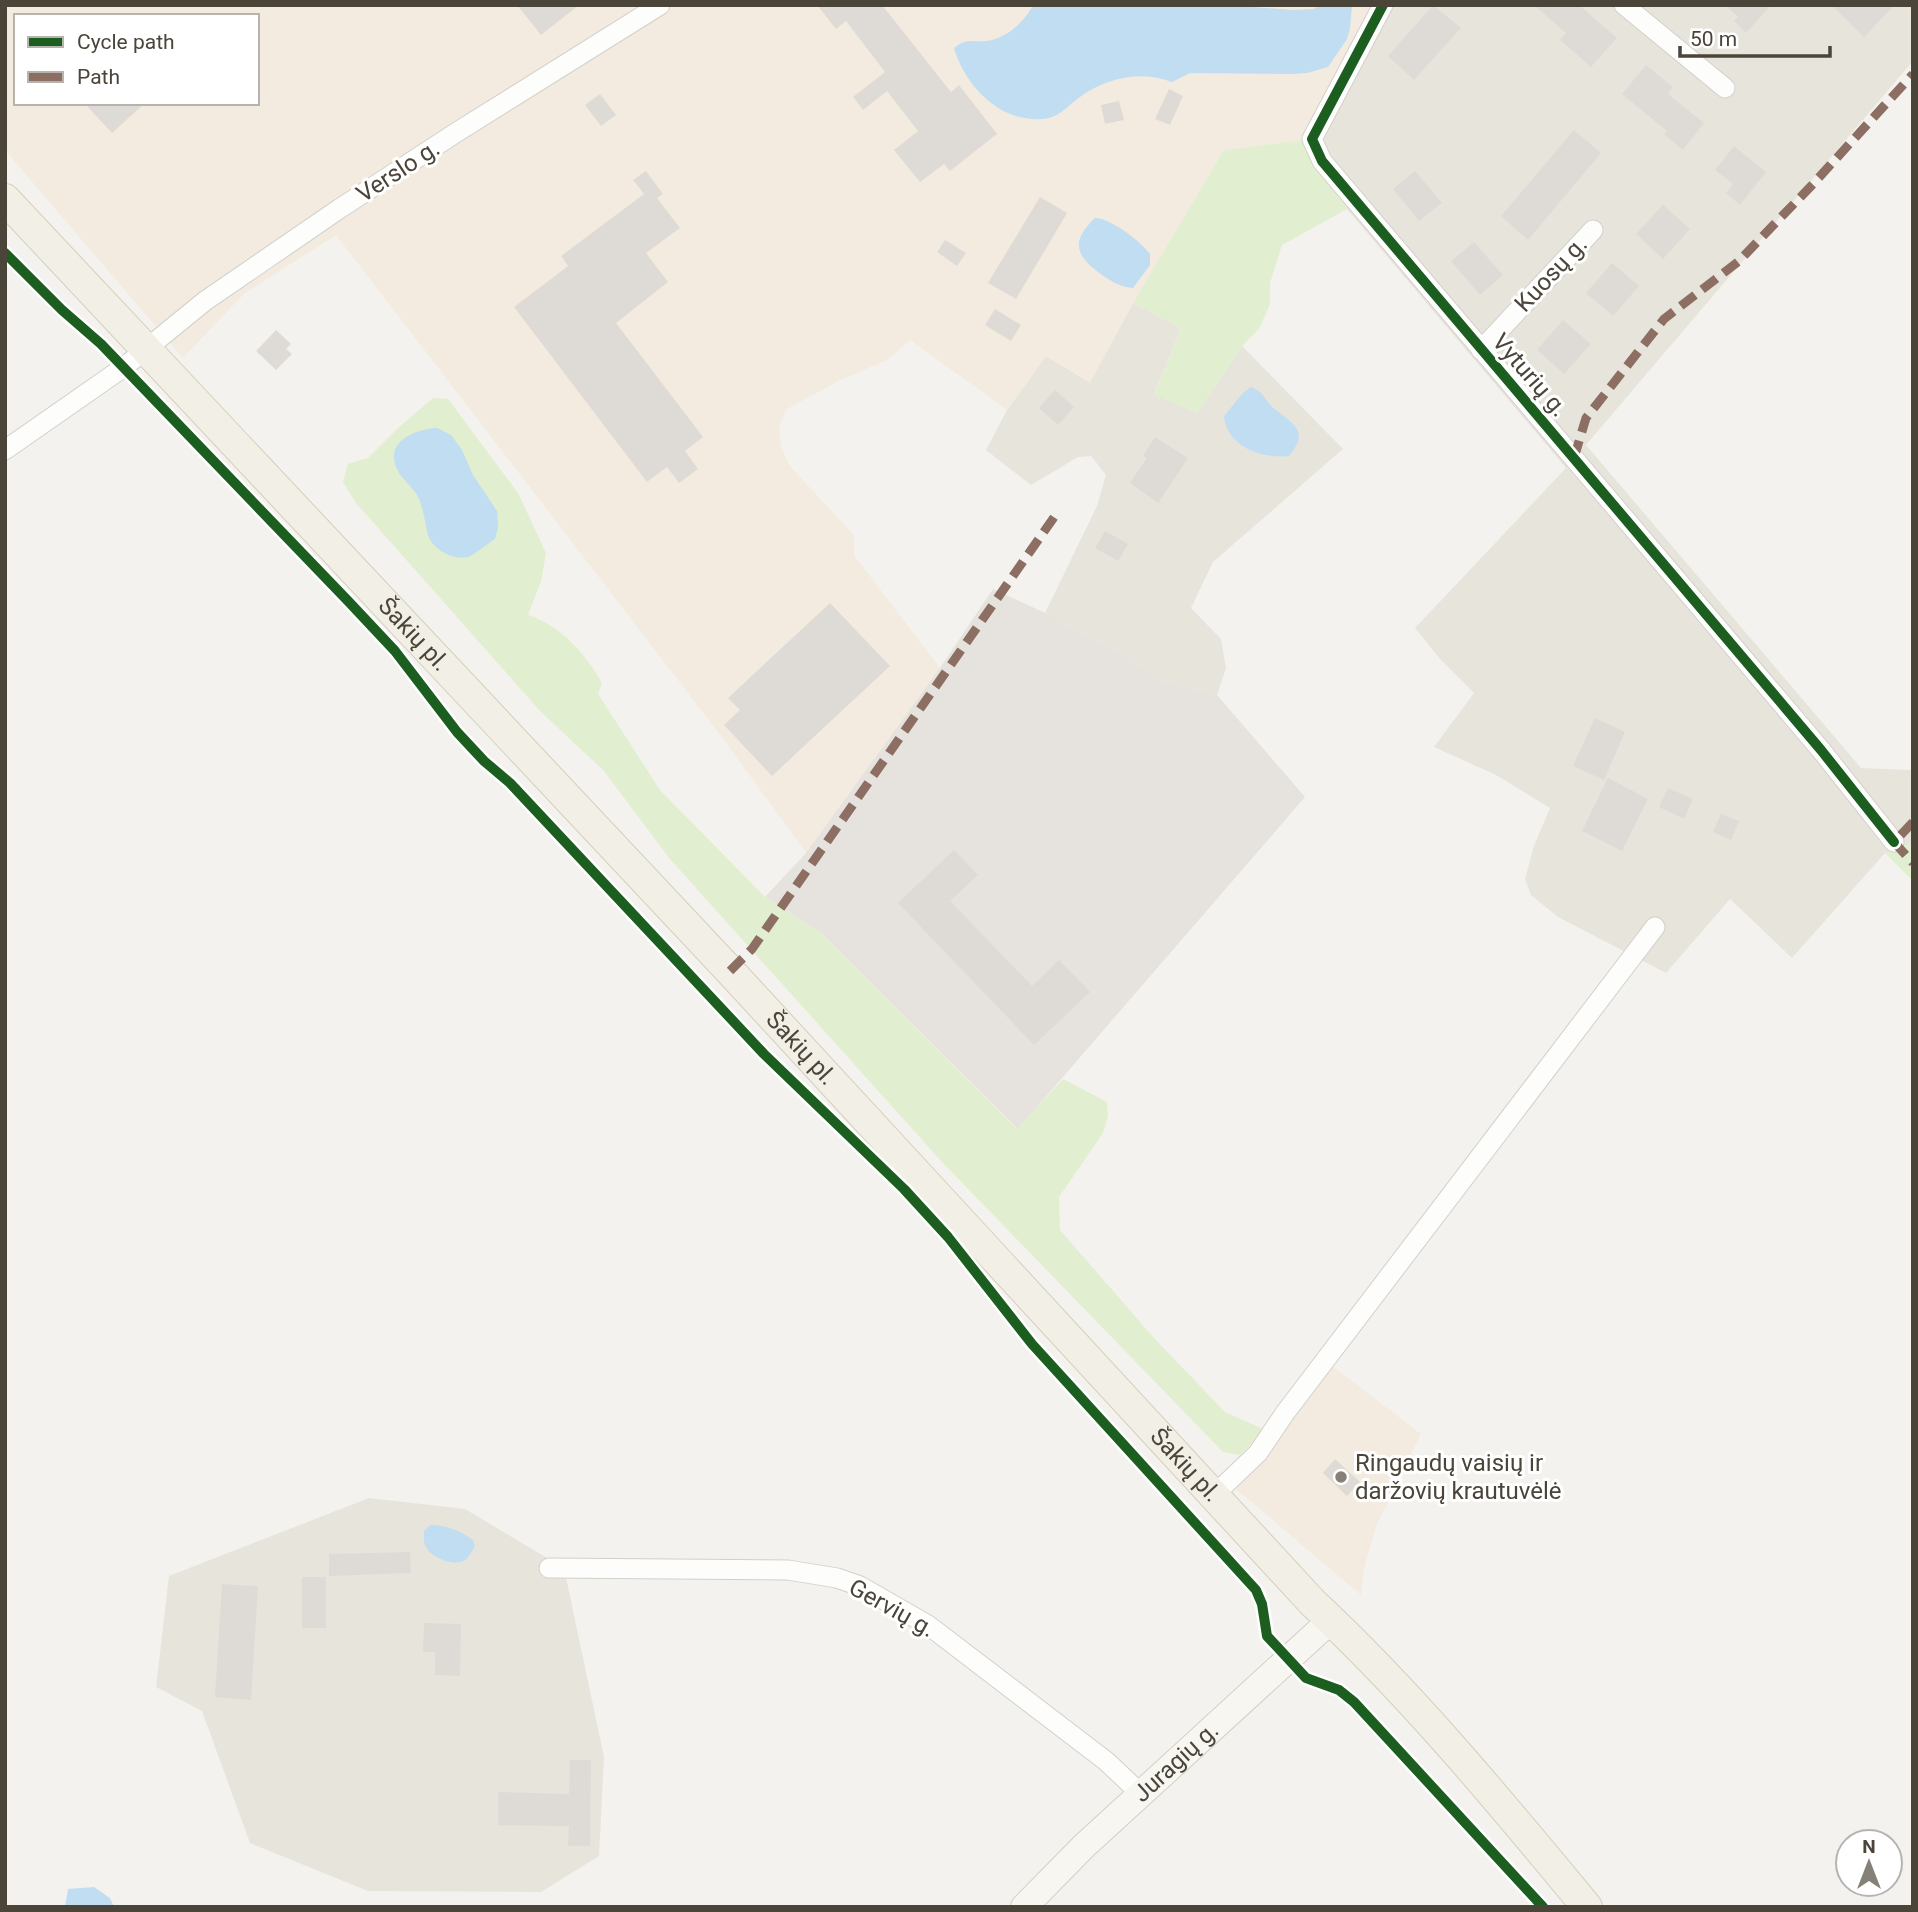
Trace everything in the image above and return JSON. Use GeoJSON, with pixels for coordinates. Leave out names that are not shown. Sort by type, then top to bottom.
{"type":"FeatureCollection","features":[{"type":"Feature","properties":{"kind":"main road","name":"Šakių pl."},"geometry":{"type":"LineString","coordinates":[[5,200],[730,971],[1213,1496],[1400,1691],[1587,1907]]}},
{"type":"Feature","properties":{"kind":"main road","name":"Juragių g."},"geometry":{"type":"LineString","coordinates":[[1024,1907],[1140,1793],[1331,1620]]}},
{"type":"Feature","properties":{"kind":"street","name":"Verslo g."},"geometry":{"type":"LineString","coordinates":[[5,450],[145,350],[205,301],[339,209],[660,5]]}},
{"type":"Feature","properties":{"kind":"street","name":"Vyturių g."},"geometry":{"type":"LineString","coordinates":[[1383,5],[1312,139],[1322,161],[1821,750],[1894,842]]}},
{"type":"Feature","properties":{"kind":"street"},"geometry":{"type":"LineString","coordinates":[[1625,5],[1724,89]]}},
{"type":"Feature","properties":{"kind":"street","name":"Kuosų g."},"geometry":{"type":"LineString","coordinates":[[1481,350],[1593,230]]}},
{"type":"Feature","properties":{"kind":"street"},"geometry":{"type":"LineString","coordinates":[[1213,1496],[1258,1453],[1285,1413],[1655,927]]}},
{"type":"Feature","properties":{"kind":"street","name":"Gervių g."},"geometry":{"type":"LineString","coordinates":[[549,1568],[788,1570],[826,1575],[860,1586],[928,1625],[1106,1761],[1140,1793]]}},
{"type":"Feature","properties":{"kind":"shaded area"},"geometry":{"type":"Polygon","coordinates":[[[5,5],[1371,5],[1313,116],[1304,140],[1224,150],[1133,303],[1090,383],[1046,356],[1007,410],[910,340],[887,360],[840,380],[787,409],[779,427],[781,446],[789,465],[854,535],[854,555],[940,668],[806,853],[724,740],[336,235],[244,294],[183,358],[5,150],[5,5]]]}},
{"type":"Feature","properties":{"kind":"shaded area"},"geometry":{"type":"Polygon","coordinates":[[[1371,5],[1913,5],[1913,61],[1586,445],[1861,768],[1913,770],[1913,843],[1885,853],[1792,958],[1730,899],[1666,973],[1558,917],[1531,895],[1525,879],[1534,846],[1550,808],[1496,775],[1434,747],[1474,693],[1441,660],[1415,628],[1566,468],[1347,209],[1304,140],[1313,116],[1371,5]]]}},
{"type":"Feature","properties":{"kind":"shaded area"},"geometry":{"type":"Polygon","coordinates":[[[1133,303],[1181,328],[1154,394],[1197,412],[1242,346],[1343,449],[1213,562],[1191,608],[1221,639],[1226,668],[1217,695],[1160,681],[1125,655],[1045,613],[1097,506],[1106,475],[1091,456],[1078,457],[1031,485],[986,450],[1007,410],[1046,356],[1090,382],[1133,303]]]}},
{"type":"Feature","properties":{"kind":"shaded area"},"geometry":{"type":"Polygon","coordinates":[[[993,589],[1125,655],[1160,681],[1217,695],[1305,797],[1018,1129],[821,933],[765,897],[806,853],[940,668],[993,589]]]}},
{"type":"Feature","properties":{"kind":"shaded area"},"geometry":{"type":"Polygon","coordinates":[[[1332,1366],[1421,1434],[1377,1524],[1364,1569],[1361,1595],[1236,1489],[1332,1366]]]}},
{"type":"Feature","properties":{"kind":"shaded area"},"geometry":{"type":"Polygon","coordinates":[[[369,1498],[465,1509],[564,1568],[604,1757],[599,1856],[541,1892],[368,1891],[250,1843],[202,1711],[156,1687],[169,1576],[369,1498]]]}},
{"type":"Feature","properties":{"kind":"green space"},"geometry":{"type":"Polygon","coordinates":[[[1304,140],[1347,209],[1282,245],[1270,283],[1270,304],[1259,329],[1242,346],[1197,413],[1154,395],[1181,328],[1133,303],[1224,150],[1304,140]]]}},
{"type":"Feature","properties":{"kind":"green space"},"geometry":{"type":"Polygon","coordinates":[[[433,398],[448,399],[518,493],[546,553],[541,581],[528,615],[561,633],[588,662],[602,683],[598,694],[660,790],[765,897],[821,933],[1017,1129],[1063,1079],[1107,1102],[1108,1116],[1103,1133],[1059,1197],[1060,1230],[1154,1338],[1225,1412],[1263,1429],[1240,1455],[1223,1452],[942,1162],[670,859],[604,771],[540,711],[356,503],[343,482],[348,464],[368,458],[433,398]]]}},
{"type":"Feature","properties":{"kind":"green space"},"geometry":{"type":"Polygon","coordinates":[[[1913,843],[1913,881],[1885,853],[1913,843]]]}},
{"type":"Feature","properties":{"kind":"water"},"geometry":{"type":"Polygon","coordinates":[[[1033,5],[1224,5],[1293,10],[1314,9],[1319,5],[1352,5],[1347,39],[1328,67],[1290,74],[1190,73],[1172,82],[1136,76],[1124,78],[1090,90],[1053,117],[1032,119],[1002,110],[989,101],[967,77],[954,48],[966,42],[993,40],[1007,33],[1020,23],[1033,5]]]}},
{"type":"Feature","properties":{"kind":"water"},"geometry":{"type":"Polygon","coordinates":[[[1095,218],[1109,222],[1125,232],[1150,254],[1150,265],[1133,288],[1106,278],[1090,265],[1080,252],[1080,239],[1095,218]]]}},
{"type":"Feature","properties":{"kind":"water"},"geometry":{"type":"Polygon","coordinates":[[[1251,387],[1260,392],[1297,430],[1298,441],[1289,456],[1268,455],[1248,449],[1232,436],[1227,427],[1224,416],[1251,387]]]}},
{"type":"Feature","properties":{"kind":"water"},"geometry":{"type":"Polygon","coordinates":[[[437,428],[451,435],[462,450],[473,475],[497,511],[498,527],[495,539],[468,557],[450,555],[430,540],[419,499],[399,473],[394,459],[398,444],[404,438],[437,428]]]}},
{"type":"Feature","properties":{"kind":"water"},"geometry":{"type":"Polygon","coordinates":[[[430,1525],[453,1529],[473,1540],[475,1546],[468,1557],[461,1562],[455,1562],[433,1555],[424,1541],[424,1531],[430,1525]]]}},
{"type":"Feature","properties":{"kind":"water"},"geometry":{"type":"Polygon","coordinates":[[[94,1887],[110,1898],[114,1907],[65,1907],[68,1889],[94,1887]]]}},
{"type":"Feature","properties":{"kind":"building"},"geometry":{"type":"Polygon","coordinates":[[[517,5],[579,5],[541,35],[517,5]]]}},
{"type":"Feature","properties":{"kind":"building"},"geometry":{"type":"Polygon","coordinates":[[[817,5],[882,5],[951,92],[959,85],[997,134],[950,171],[944,164],[920,182],[894,150],[918,131],[887,91],[863,110],[853,97],[885,72],[846,21],[836,29],[817,5]]]}},
{"type":"Feature","properties":{"kind":"building"},"geometry":{"type":"Polygon","coordinates":[[[1433,5],[1461,28],[1414,80],[1388,56],[1433,5]]]}},
{"type":"Feature","properties":{"kind":"building"},"geometry":{"type":"Polygon","coordinates":[[[1534,5],[1579,5],[1617,38],[1591,67],[1560,40],[1566,33],[1534,5]]]}},
{"type":"Feature","properties":{"kind":"building"},"geometry":{"type":"Polygon","coordinates":[[[1725,5],[1771,5],[1746,33],[1734,21],[1738,17],[1725,5]]]}},
{"type":"Feature","properties":{"kind":"building"},"geometry":{"type":"Polygon","coordinates":[[[1831,5],[1895,5],[1864,37],[1831,5]]]}},
{"type":"Feature","properties":{"kind":"building"},"geometry":{"type":"Polygon","coordinates":[[[1646,65],[1673,87],[1668,94],[1704,123],[1683,150],[1664,134],[1667,131],[1622,94],[1646,65]]]}},
{"type":"Feature","properties":{"kind":"building"},"geometry":{"type":"Polygon","coordinates":[[[1169,89],[1183,96],[1170,125],[1155,119],[1169,89]]]}},
{"type":"Feature","properties":{"kind":"building"},"geometry":{"type":"Polygon","coordinates":[[[600,94],[616,115],[601,126],[585,105],[600,94]]]}},
{"type":"Feature","properties":{"kind":"building"},"geometry":{"type":"Polygon","coordinates":[[[1119,101],[1124,120],[1105,124],[1101,105],[1119,101]]]}},
{"type":"Feature","properties":{"kind":"building"},"geometry":{"type":"Polygon","coordinates":[[[86,105],[143,105],[112,133],[86,105]]]}},
{"type":"Feature","properties":{"kind":"building"},"geometry":{"type":"Polygon","coordinates":[[[1574,130],[1601,153],[1528,240],[1501,216],[1574,130]]]}},
{"type":"Feature","properties":{"kind":"building"},"geometry":{"type":"Polygon","coordinates":[[[1734,146],[1766,172],[1740,205],[1726,193],[1733,184],[1715,170],[1734,146]]]}},
{"type":"Feature","properties":{"kind":"building"},"geometry":{"type":"Polygon","coordinates":[[[646,171],[663,194],[657,198],[680,228],[646,253],[668,282],[616,323],[703,437],[685,451],[698,469],[679,483],[667,467],[647,482],[514,307],[568,266],[561,256],[644,194],[633,180],[646,171]]]}},
{"type":"Feature","properties":{"kind":"building"},"geometry":{"type":"Polygon","coordinates":[[[1415,171],[1442,203],[1419,221],[1393,189],[1415,171]]]}},
{"type":"Feature","properties":{"kind":"building"},"geometry":{"type":"Polygon","coordinates":[[[1040,197],[1067,213],[1016,299],[988,283],[1040,197]]]}},
{"type":"Feature","properties":{"kind":"building"},"geometry":{"type":"Polygon","coordinates":[[[1663,205],[1690,229],[1663,259],[1636,234],[1663,205]]]}},
{"type":"Feature","properties":{"kind":"building"},"geometry":{"type":"Polygon","coordinates":[[[945,240],[966,253],[957,266],[937,252],[945,240]]]}},
{"type":"Feature","properties":{"kind":"building"},"geometry":{"type":"Polygon","coordinates":[[[1474,242],[1503,275],[1480,295],[1451,261],[1474,242]]]}},
{"type":"Feature","properties":{"kind":"building"},"geometry":{"type":"Polygon","coordinates":[[[1612,263],[1639,286],[1613,316],[1586,293],[1612,263]]]}},
{"type":"Feature","properties":{"kind":"building"},"geometry":{"type":"Polygon","coordinates":[[[995,309],[1021,325],[1011,341],[985,325],[995,309]]]}},
{"type":"Feature","properties":{"kind":"building"},"geometry":{"type":"Polygon","coordinates":[[[1563,320],[1591,344],[1564,374],[1537,350],[1563,320]]]}},
{"type":"Feature","properties":{"kind":"building"},"geometry":{"type":"Polygon","coordinates":[[[276,330],[291,344],[286,349],[292,354],[276,370],[256,351],[276,330]]]}},
{"type":"Feature","properties":{"kind":"building"},"geometry":{"type":"Polygon","coordinates":[[[1055,390],[1074,407],[1058,425],[1039,408],[1055,390]]]}},
{"type":"Feature","properties":{"kind":"building"},"geometry":{"type":"Polygon","coordinates":[[[1155,437],[1188,458],[1158,503],[1130,483],[1147,458],[1143,456],[1155,437]]]}},
{"type":"Feature","properties":{"kind":"building"},"geometry":{"type":"Polygon","coordinates":[[[1105,531],[1128,544],[1118,561],[1095,548],[1105,531]]]}},
{"type":"Feature","properties":{"kind":"building"},"geometry":{"type":"Polygon","coordinates":[[[830,603],[890,666],[772,776],[724,725],[740,710],[728,698],[830,603]]]}},
{"type":"Feature","properties":{"kind":"building"},"geometry":{"type":"Polygon","coordinates":[[[1595,718],[1625,732],[1604,780],[1573,766],[1595,718]]]}},
{"type":"Feature","properties":{"kind":"building"},"geometry":{"type":"Polygon","coordinates":[[[1608,778],[1648,799],[1622,851],[1582,831],[1608,778]]]}},
{"type":"Feature","properties":{"kind":"building"},"geometry":{"type":"Polygon","coordinates":[[[1668,788],[1693,799],[1684,819],[1659,807],[1668,788]]]}},
{"type":"Feature","properties":{"kind":"building"},"geometry":{"type":"Polygon","coordinates":[[[1721,814],[1739,821],[1731,840],[1713,832],[1721,814]]]}},
{"type":"Feature","properties":{"kind":"building"},"geometry":{"type":"Polygon","coordinates":[[[954,850],[978,875],[950,901],[1032,986],[1059,960],[1090,992],[1034,1045],[898,903],[954,850]]]}},
{"type":"Feature","properties":{"kind":"building","name":"Ringaudų vaisių ir daržovių krautuvėlė"},"geometry":{"type":"Polygon","coordinates":[[[1335,1459],[1360,1482],[1347,1496],[1323,1473],[1335,1459]]]}},
{"type":"Feature","properties":{"kind":"building"},"geometry":{"type":"Polygon","coordinates":[[[410,1552],[411,1573],[329,1576],[329,1554],[410,1552]]]}},
{"type":"Feature","properties":{"kind":"building"},"geometry":{"type":"Polygon","coordinates":[[[302,1577],[326,1577],[326,1628],[302,1628],[302,1577]]]}},
{"type":"Feature","properties":{"kind":"building"},"geometry":{"type":"Polygon","coordinates":[[[222,1584],[258,1586],[251,1700],[215,1697],[222,1584]]]}},
{"type":"Feature","properties":{"kind":"building"},"geometry":{"type":"Polygon","coordinates":[[[424,1623],[461,1624],[460,1676],[435,1675],[435,1652],[423,1652],[424,1623]]]}},
{"type":"Feature","properties":{"kind":"building"},"geometry":{"type":"Polygon","coordinates":[[[570,1760],[591,1760],[590,1846],[568,1846],[569,1826],[498,1825],[498,1792],[569,1794],[570,1760]]]}},
{"type":"Feature","properties":{"kind":"marked path"},"geometry":{"type":"LineString","coordinates":[[1574,458],[1586,418],[1664,319],[1739,261],[1913,74]]}},
{"type":"Feature","properties":{"kind":"marked path"},"geometry":{"type":"LineString","coordinates":[[730,971],[752,949],[1057,513]]}},
{"type":"Feature","properties":{"kind":"marked path"},"geometry":{"type":"LineString","coordinates":[[1913,822],[1894,842],[1913,863]]}},
{"type":"Feature","properties":{"kind":"cycle path"},"geometry":{"type":"LineString","coordinates":[[1383,5],[1312,139],[1322,161],[1821,750],[1894,842]]}},
{"type":"Feature","properties":{"kind":"cycle path"},"geometry":{"type":"LineString","coordinates":[[5,253],[62,310],[101,344],[349,602],[395,651],[457,732],[484,761],[510,783],[764,1054],[904,1189],[948,1237],[1032,1344],[1256,1590],[1262,1604],[1267,1636],[1306,1678],[1339,1690],[1354,1702],[1543,1907]]}},
{"type":"Feature","properties":{"kind":"place","name":"Ringaudų vaisių ir daržovių krautuvėlė"},"geometry":{"type":"Point","coordinates":[1341,1477]}}]}
